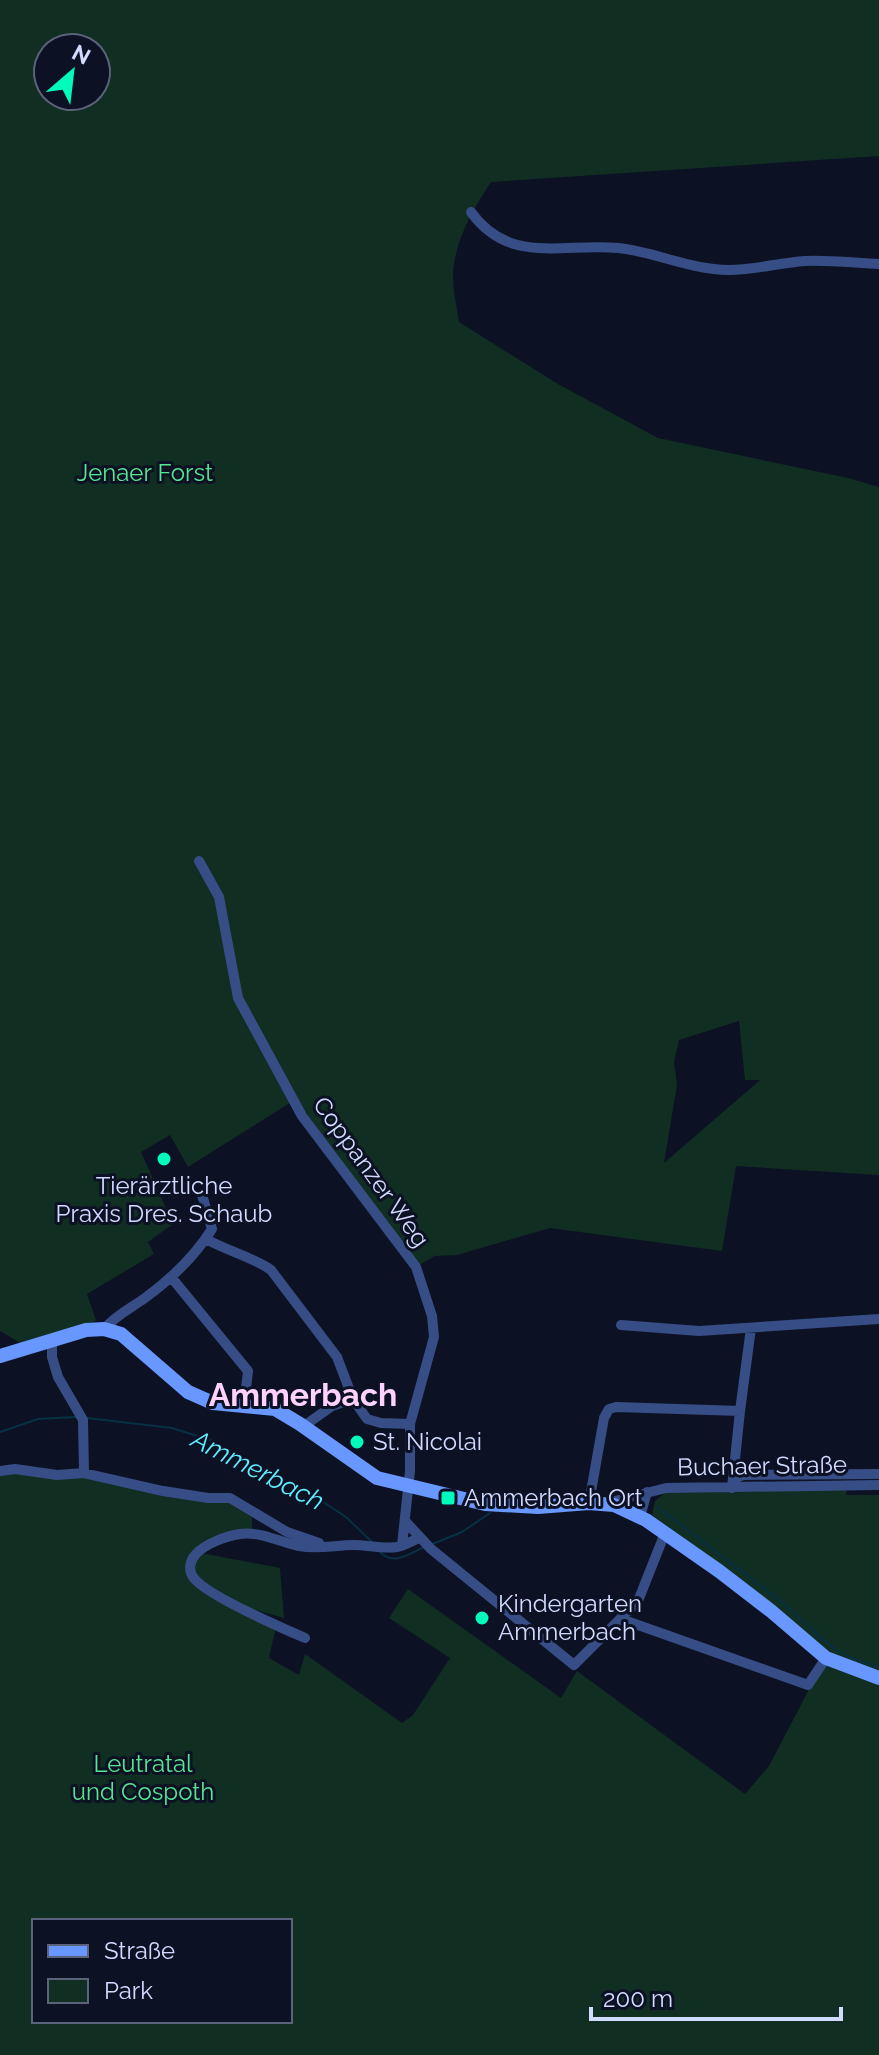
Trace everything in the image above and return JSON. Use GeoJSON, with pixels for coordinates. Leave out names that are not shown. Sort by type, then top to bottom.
{"type":"FeatureCollection","features":[{"type":"Feature","properties":{"kind":"main road"},"geometry":{"type":"LineString","coordinates":[[0,1356],[86,1330],[104,1329],[121,1334],[188,1392],[213,1403],[275,1409],[369,1473],[397,1484],[493,1505],[538,1507],[606,1503],[640,1517],[665,1533],[758,1600],[826,1658],[879,1678]]}},
{"type":"Feature","properties":{"kind":"street"},"geometry":{"type":"LineString","coordinates":[[471,212],[488,233],[507,243],[524,246],[620,248],[716,270],[806,261],[879,264]]}},
{"type":"Feature","properties":{"kind":"street","name":"Coppanzer Weg"},"geometry":{"type":"LineString","coordinates":[[199,861],[219,897],[238,998],[302,1116],[420,1276],[432,1316],[434,1337],[410,1424],[410,1471],[402,1545]]}},
{"type":"Feature","properties":{"kind":"street"},"geometry":{"type":"LineString","coordinates":[[104,1329],[114,1318],[171,1277],[206,1239],[212,1229],[202,1195]]}},
{"type":"Feature","properties":{"kind":"street"},"geometry":{"type":"LineString","coordinates":[[206,1239],[223,1249],[264,1264],[271,1270],[337,1357],[353,1399],[367,1419],[410,1424]]}},
{"type":"Feature","properties":{"kind":"street"},"geometry":{"type":"LineString","coordinates":[[171,1277],[248,1371],[244,1406]]}},
{"type":"Feature","properties":{"kind":"street"},"geometry":{"type":"LineString","coordinates":[[621,1325],[699,1331],[879,1319]]}},
{"type":"Feature","properties":{"kind":"street"},"geometry":{"type":"LineString","coordinates":[[733,1484],[751,1328]]}},
{"type":"Feature","properties":{"kind":"street"},"geometry":{"type":"LineString","coordinates":[[52,1340],[52,1357],[58,1377],[83,1420],[84,1473]]}},
{"type":"Feature","properties":{"kind":"street"},"geometry":{"type":"LineString","coordinates":[[304,1426],[332,1406],[353,1399]]}},
{"type":"Feature","properties":{"kind":"street"},"geometry":{"type":"LineString","coordinates":[[589,1503],[604,1418],[609,1409],[740,1411]]}},
{"type":"Feature","properties":{"kind":"street"},"geometry":{"type":"LineString","coordinates":[[0,1471],[15,1469],[57,1475],[84,1473],[163,1491],[230,1498],[310,1542],[395,1548],[425,1543]]}},
{"type":"Feature","properties":{"kind":"street","name":"Buchaer Straße"},"geometry":{"type":"LineString","coordinates":[[733,1484],[743,1475],[879,1474]]}},
{"type":"Feature","properties":{"kind":"street","name":"Buchaer Straße"},"geometry":{"type":"LineString","coordinates":[[606,1503],[666,1488],[733,1484],[879,1485]]}},
{"type":"Feature","properties":{"kind":"street","name":"Buchaer Straße"},"geometry":{"type":"LineString","coordinates":[[640,1517],[647,1492]]}},
{"type":"Feature","properties":{"kind":"street"},"geometry":{"type":"LineString","coordinates":[[406,1522],[425,1543],[574,1665],[638,1601],[665,1533]]}},
{"type":"Feature","properties":{"kind":"street"},"geometry":{"type":"LineString","coordinates":[[305,1638],[226,1601],[202,1585],[192,1577],[192,1558],[199,1550],[217,1541],[240,1534],[268,1536],[312,1548],[339,1546]]}},
{"type":"Feature","properties":{"kind":"street"},"geometry":{"type":"LineString","coordinates":[[621,1619],[808,1685],[826,1658]]}},
{"type":"Feature","properties":{"kind":"green space","name":"Jenaer Forst"},"geometry":{"type":"Polygon","coordinates":[[[0,0],[879,0],[879,156],[491,182],[460,240],[453,277],[459,322],[558,384],[658,438],[879,487],[879,1175],[736,1166],[722,1251],[550,1228],[457,1255],[435,1256],[417,1266],[296,1099],[188,1167],[170,1135],[141,1152],[173,1224],[148,1242],[154,1254],[87,1294],[96,1320],[94,1322],[22,1344],[0,1331],[0,0]],[[739,1021],[679,1040],[674,1062],[677,1085],[664,1163],[760,1080],[745,1080],[739,1021]]]}},
{"type":"Feature","properties":{"kind":"green space","name":"Leutratal und Cospoth"},"geometry":{"type":"Polygon","coordinates":[[[0,1471],[84,1473],[230,1499],[252,1517],[252,1532],[196,1552],[280,1568],[284,1618],[210,1597],[276,1627],[269,1658],[299,1675],[305,1654],[402,1723],[413,1715],[450,1658],[389,1618],[408,1589],[561,1698],[577,1671],[745,1794],[769,1766],[817,1674],[825,1665],[879,1685],[879,2055],[0,2055],[0,1471]]]}},
{"type":"Feature","properties":{"kind":"green space"},"geometry":{"type":"Polygon","coordinates":[[[847,1488],[846,1495],[879,1495],[879,1673],[827,1655],[652,1515],[655,1501],[666,1492],[847,1488]]]}},
{"type":"Feature","properties":{"kind":"waterway","name":"Ammerbach"},"geometry":{"type":"LineString","coordinates":[[0,1432],[38,1419],[76,1417]]}},
{"type":"Feature","properties":{"kind":"waterway","name":"Ammerbach"},"geometry":{"type":"LineString","coordinates":[[87,1418],[172,1428],[210,1440],[308,1492],[346,1517],[374,1544]]}},
{"type":"Feature","properties":{"kind":"waterway","name":"Ammerbach"},"geometry":{"type":"LineString","coordinates":[[657,1507],[779,1600],[834,1648],[879,1667]]}},
{"type":"Feature","properties":{"kind":"waterway","name":"Ammerbach"},"geometry":{"type":"LineString","coordinates":[[430,1545],[462,1532],[490,1513]]}},
{"type":"Feature","properties":{"kind":"waterway","name":"Ammerbach"},"geometry":{"type":"LineString","coordinates":[[380,1552],[396,1558],[424,1547]]}},
{"type":"Feature","properties":{"kind":"place","name":"Tierärztliche Praxis Dres. Schaub"},"geometry":{"type":"Point","coordinates":[164,1159]}},
{"type":"Feature","properties":{"kind":"place","name":"St. Nicolai"},"geometry":{"type":"Point","coordinates":[357,1442]}},
{"type":"Feature","properties":{"kind":"place","name":"Ammerbach Ort"},"geometry":{"type":"Point","coordinates":[448,1498]}},
{"type":"Feature","properties":{"kind":"place","name":"Kindergarten Ammerbach"},"geometry":{"type":"Point","coordinates":[482,1618]}},
{"type":"Feature","properties":{"kind":"district","name":"Ammerbach"},"geometry":{"type":"Point","coordinates":[303,1395]}}]}
